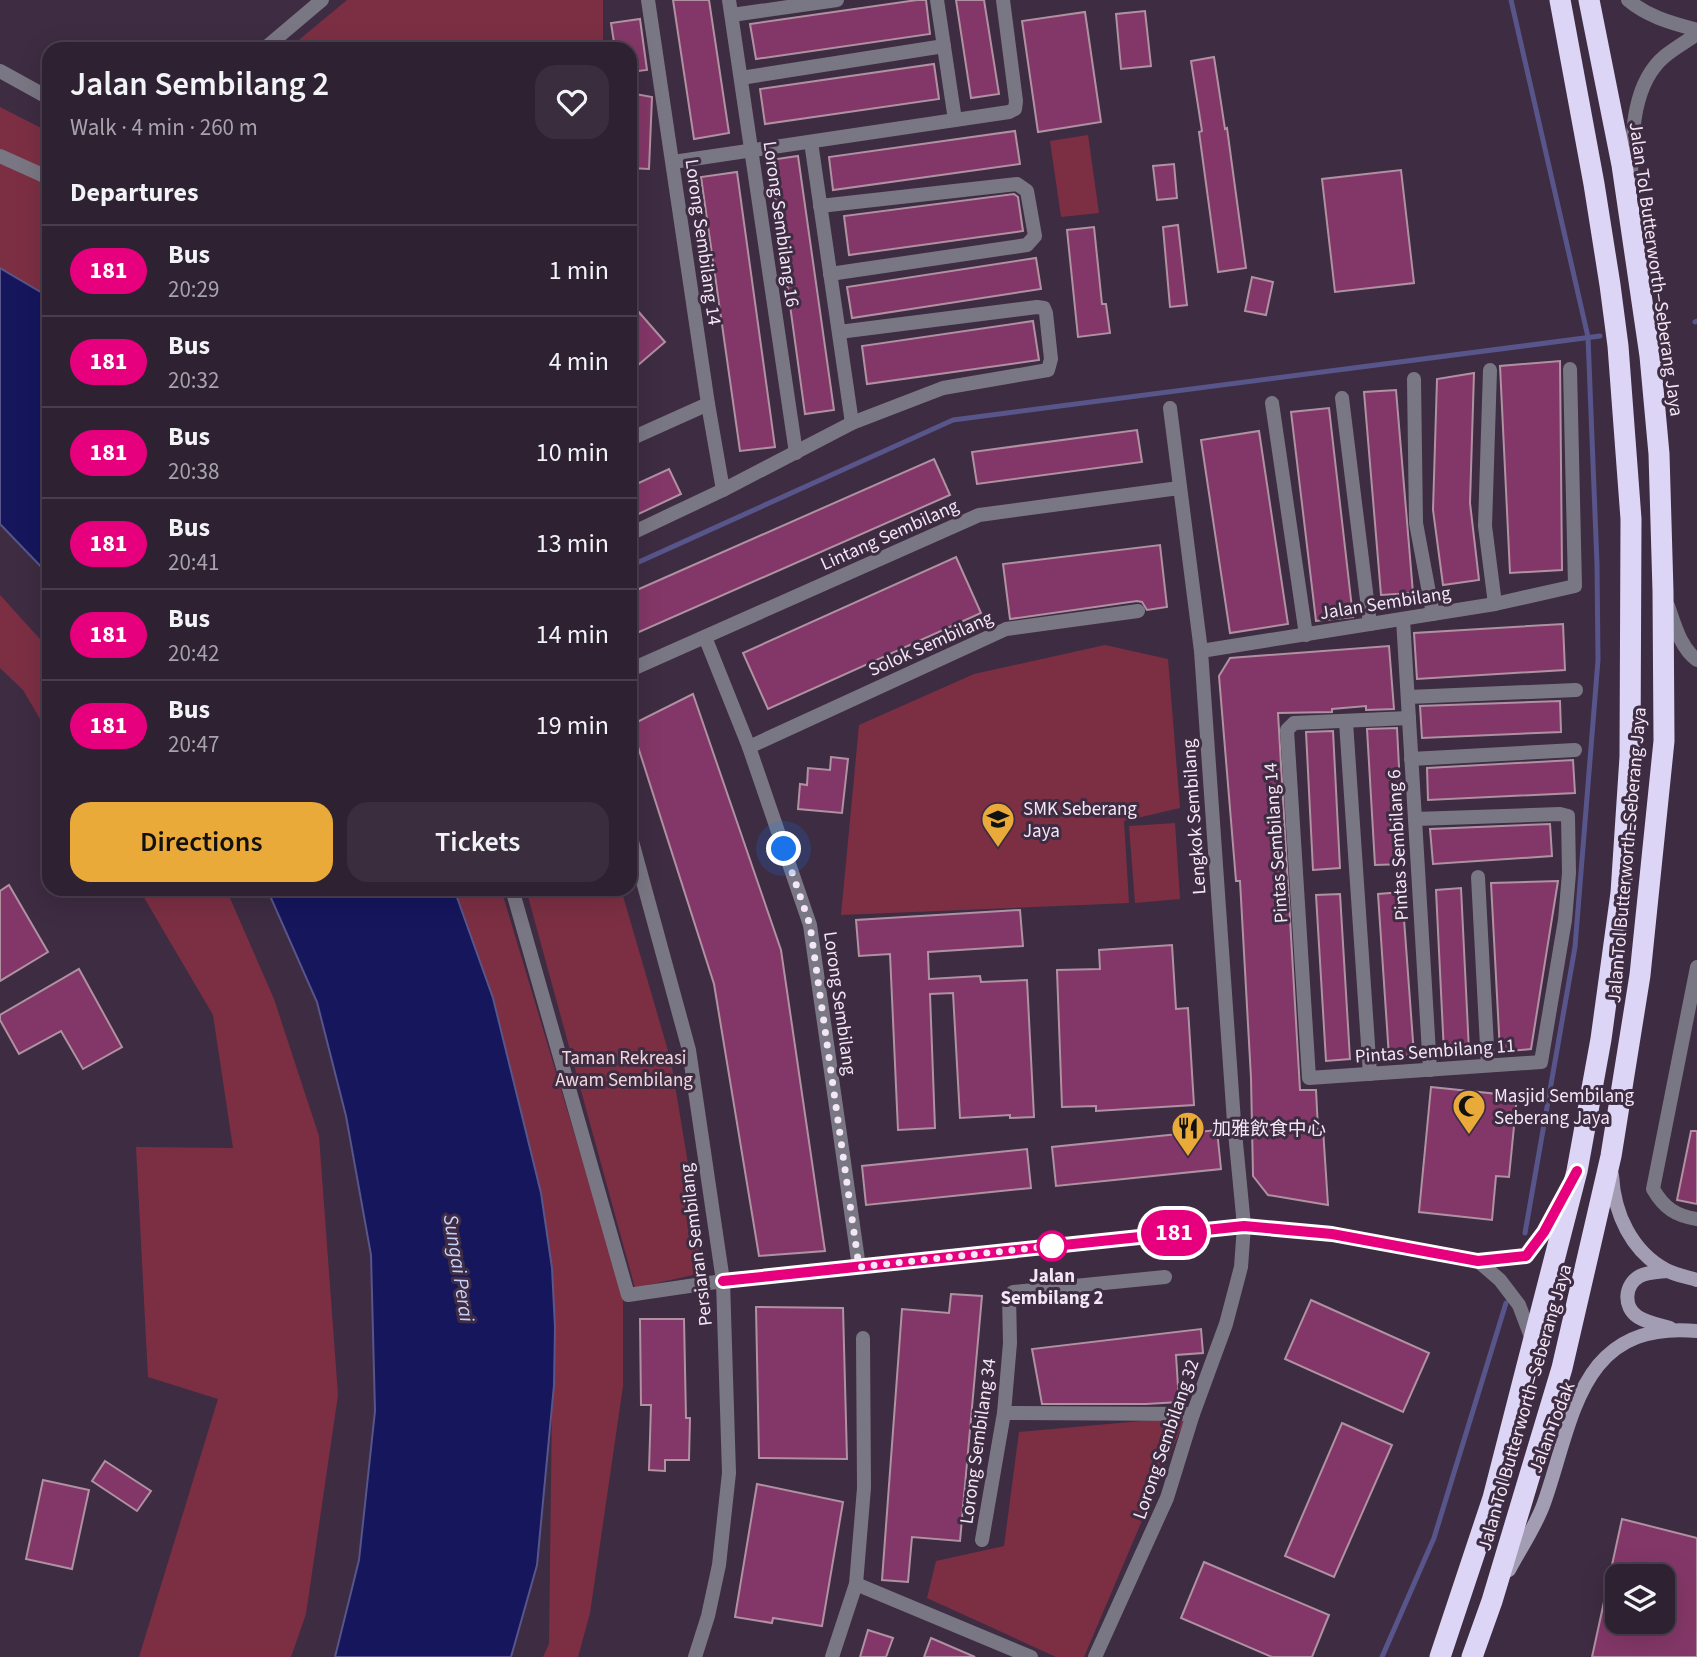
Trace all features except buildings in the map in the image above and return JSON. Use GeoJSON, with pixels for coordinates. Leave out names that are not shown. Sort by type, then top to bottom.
{"type":"FeatureCollection","features":[{"type":"Feature","properties":{"kind":"highway","name":"Jalan Tol Butterworth–Seberang Jaya"},"geometry":{"type":"LineString","coordinates":[[1440,1657],[1493,1497],[1577,1171],[1601,1039],[1621,893],[1630,757],[1631,519],[1618,346],[1610,285],[1560,0]]}},
{"type":"Feature","properties":{"kind":"highway","name":"Jalan Tol Butterworth–Seberang Jaya"},"geometry":{"type":"LineString","coordinates":[[1472,1657],[1492,1601],[1562,1368],[1611,1156],[1640,975],[1662,755],[1663,591],[1659,454],[1622,165],[1589,0]]}},
{"type":"Feature","properties":{"kind":"main road"},"geometry":{"type":"LineString","coordinates":[[1611,1156],[1612,1183],[1622,1223],[1640,1248],[1667,1271],[1697,1280]]}},
{"type":"Feature","properties":{"kind":"main road"},"geometry":{"type":"LineString","coordinates":[[1667,1271],[1639,1277],[1629,1287],[1627,1298],[1630,1309],[1636,1316],[1673,1329]]}},
{"type":"Feature","properties":{"kind":"main road","name":"Jalan Todak"},"geometry":{"type":"LineString","coordinates":[[1492,1601],[1543,1507],[1574,1409],[1595,1368],[1614,1348],[1632,1339],[1673,1329],[1697,1331]]}},
{"type":"Feature","properties":{"kind":"street"},"geometry":{"type":"LineString","coordinates":[[272,42],[322,0]]}},
{"type":"Feature","properties":{"kind":"street","name":"Lorong Sembilang 14"},"geometry":{"type":"LineString","coordinates":[[648,0],[723,490]]}},
{"type":"Feature","properties":{"kind":"street"},"geometry":{"type":"LineString","coordinates":[[730,7],[837,0]]}},
{"type":"Feature","properties":{"kind":"street"},"geometry":{"type":"LineString","coordinates":[[937,0],[955,120]]}},
{"type":"Feature","properties":{"kind":"street"},"geometry":{"type":"LineString","coordinates":[[673,162],[1009,112],[1015,109],[1016,101],[1003,0]]}},
{"type":"Feature","properties":{"kind":"street"},"geometry":{"type":"LineString","coordinates":[[1628,0],[1637,8],[1659,19],[1697,32]]}},
{"type":"Feature","properties":{"kind":"street","name":"Lorong Sembilang 16"},"geometry":{"type":"LineString","coordinates":[[730,7],[796,453]]}},
{"type":"Feature","properties":{"kind":"street"},"geometry":{"type":"LineString","coordinates":[[1630,220],[1632,139],[1642,90],[1663,57],[1697,32]]}},
{"type":"Feature","properties":{"kind":"street"},"geometry":{"type":"LineString","coordinates":[[741,78],[944,46]]}},
{"type":"Feature","properties":{"kind":"street"},"geometry":{"type":"LineString","coordinates":[[0,71],[42,93]]}},
{"type":"Feature","properties":{"kind":"street"},"geometry":{"type":"LineString","coordinates":[[811,142],[852,423]]}},
{"type":"Feature","properties":{"kind":"street"},"geometry":{"type":"LineString","coordinates":[[0,156],[42,175]]}},
{"type":"Feature","properties":{"kind":"street"},"geometry":{"type":"LineString","coordinates":[[820,206],[1017,184],[1027,191],[1035,236],[1027,245],[831,274]]}},
{"type":"Feature","properties":{"kind":"street"},"geometry":{"type":"LineString","coordinates":[[637,531],[723,490],[852,423],[943,388],[1048,370],[1050,365],[1044,308],[839,332]]}},
{"type":"Feature","properties":{"kind":"street","name":"Jalan Sembilang"},"geometry":{"type":"LineString","coordinates":[[1201,651],[1495,604],[1575,586],[1570,369]]}},
{"type":"Feature","properties":{"kind":"street"},"geometry":{"type":"LineString","coordinates":[[1490,370],[1485,526],[1495,604]]}},
{"type":"Feature","properties":{"kind":"street"},"geometry":{"type":"LineString","coordinates":[[1414,379],[1416,523],[1433,614]]}},
{"type":"Feature","properties":{"kind":"street"},"geometry":{"type":"LineString","coordinates":[[1342,398],[1370,624]]}},
{"type":"Feature","properties":{"kind":"street"},"geometry":{"type":"LineString","coordinates":[[1272,403],[1306,635]]}},
{"type":"Feature","properties":{"kind":"street"},"geometry":{"type":"LineString","coordinates":[[637,436],[708,404]]}},
{"type":"Feature","properties":{"kind":"street","name":"Lengkok Sembilang"},"geometry":{"type":"LineString","coordinates":[[1170,408],[1201,651],[1234,1122],[1244,1226]]}},
{"type":"Feature","properties":{"kind":"street","name":"Lintang Sembilang"},"geometry":{"type":"LineString","coordinates":[[637,667],[979,515],[1179,488]]}},
{"type":"Feature","properties":{"kind":"street"},"geometry":{"type":"LineString","coordinates":[[1663,591],[1678,634],[1689,654],[1697,660]]}},
{"type":"Feature","properties":{"kind":"street","name":"Solok Sembilang"},"geometry":{"type":"LineString","coordinates":[[749,747],[1006,629],[1138,611]]}},
{"type":"Feature","properties":{"kind":"street","name":"Pintas Sembilang 6"},"geometry":{"type":"LineString","coordinates":[[1403,619],[1430,1069]]}},
{"type":"Feature","properties":{"kind":"street","name":"Lorong Sembilang"},"geometry":{"type":"LineString","coordinates":[[705,637],[749,747],[810,925],[859,1267]]}},
{"type":"Feature","properties":{"kind":"street"},"geometry":{"type":"LineString","coordinates":[[1408,697],[1576,690]]}},
{"type":"Feature","properties":{"kind":"street","name":"Pintas Sembilang 14"},"geometry":{"type":"LineString","coordinates":[[1309,1078],[1287,730],[1294,723],[1409,718]]}},
{"type":"Feature","properties":{"kind":"street"},"geometry":{"type":"LineString","coordinates":[[1346,722],[1370,1074]]}},
{"type":"Feature","properties":{"kind":"street"},"geometry":{"type":"LineString","coordinates":[[1411,759],[1575,750]]}},
{"type":"Feature","properties":{"kind":"street","name":"Pintas Sembilang 11"},"geometry":{"type":"LineString","coordinates":[[1309,1078],[1541,1062],[1565,920],[1569,873],[1568,816],[1560,814],[1415,819]]}},
{"type":"Feature","properties":{"kind":"street","name":"Persiaran Sembilang"},"geometry":{"type":"LineString","coordinates":[[637,860],[689,1050],[723,1281],[729,1474],[719,1565],[708,1616],[695,1657]]}},
{"type":"Feature","properties":{"kind":"street"},"geometry":{"type":"LineString","coordinates":[[1478,877],[1488,1065]]}},
{"type":"Feature","properties":{"kind":"street"},"geometry":{"type":"LineString","coordinates":[[514,896],[628,1295],[723,1281],[1244,1226],[1332,1234],[1478,1261],[1526,1256],[1544,1232],[1577,1171]]}},
{"type":"Feature","properties":{"kind":"street"},"geometry":{"type":"LineString","coordinates":[[1697,967],[1653,1189],[1661,1204],[1680,1217],[1697,1219]]}},
{"type":"Feature","properties":{"kind":"street","name":"Lorong Sembilang 32"},"geometry":{"type":"LineString","coordinates":[[1095,1657],[1167,1498],[1229,1313],[1241,1267],[1244,1226]]}},
{"type":"Feature","properties":{"kind":"street"},"geometry":{"type":"LineString","coordinates":[[1478,1261],[1500,1280],[1520,1305],[1533,1343]]}},
{"type":"Feature","properties":{"kind":"street","name":"Lorong Sembilang 34"},"geometry":{"type":"LineString","coordinates":[[982,1540],[1004,1413],[1010,1343],[1009,1296],[1013,1292],[1165,1277]]}},
{"type":"Feature","properties":{"kind":"street"},"geometry":{"type":"LineString","coordinates":[[832,1657],[856,1584],[864,1488],[863,1338]]}},
{"type":"Feature","properties":{"kind":"street"},"geometry":{"type":"LineString","coordinates":[[1004,1413],[1193,1414]]}},
{"type":"Feature","properties":{"kind":"street"},"geometry":{"type":"LineString","coordinates":[[856,1584],[1031,1657]]}},
{"type":"Feature","properties":{"kind":"green space"},"geometry":{"type":"Polygon","coordinates":[[[347,0],[603,0],[603,42],[296,42],[347,0]]]}},
{"type":"Feature","properties":{"kind":"green space"},"geometry":{"type":"Polygon","coordinates":[[[0,107],[42,128],[42,293],[0,268],[0,107]]]}},
{"type":"Feature","properties":{"kind":"green space"},"geometry":{"type":"Polygon","coordinates":[[[1088,135],[1099,213],[1061,217],[1050,141],[1088,135]]]}},
{"type":"Feature","properties":{"kind":"green space"},"geometry":{"type":"Polygon","coordinates":[[[0,595],[42,641],[42,722],[23,690],[0,668],[0,595]]]}},
{"type":"Feature","properties":{"kind":"green space"},"geometry":{"type":"Polygon","coordinates":[[[1105,645],[1168,659],[1180,808],[1124,821],[1129,903],[841,915],[859,725],[974,674],[1105,645]]]}},
{"type":"Feature","properties":{"kind":"green space"},"geometry":{"type":"Polygon","coordinates":[[[1175,823],[1180,899],[1135,903],[1129,826],[1175,823]]]}},
{"type":"Feature","properties":{"kind":"green space"},"geometry":{"type":"Polygon","coordinates":[[[143,896],[229,896],[274,999],[319,1136],[338,1395],[306,1614],[291,1657],[139,1657],[218,1399],[148,1377],[136,1147],[233,1148],[213,1015],[143,896]]]}},
{"type":"Feature","properties":{"kind":"green space"},"geometry":{"type":"Polygon","coordinates":[[[457,896],[503,896],[623,1296],[623,1386],[590,1613],[578,1657],[543,1657],[549,1644],[555,1327],[552,1268],[541,1193],[493,998],[457,896]]]}},
{"type":"Feature","properties":{"kind":"green space","name":"Taman Rekreasi Awam Sembilang"},"geometry":{"type":"Polygon","coordinates":[[[528,896],[623,896],[671,1061],[706,1272],[635,1288],[528,896]]]}},
{"type":"Feature","properties":{"kind":"green space"},"geometry":{"type":"Polygon","coordinates":[[[1186,1417],[1084,1657],[1056,1657],[927,1598],[936,1561],[1004,1546],[1019,1432],[1186,1417]]]}},
{"type":"Feature","properties":{"kind":"water"},"geometry":{"type":"Polygon","coordinates":[[[0,268],[42,293],[42,568],[0,524],[0,268]]]}},
{"type":"Feature","properties":{"kind":"water","name":"Sungai Perai"},"geometry":{"type":"Polygon","coordinates":[[[270,896],[457,896],[493,998],[541,1193],[552,1268],[554,1385],[537,1565],[511,1657],[335,1657],[359,1560],[375,1411],[371,1255],[346,1116],[317,1002],[270,896]]]}},
{"type":"Feature","properties":{"kind":"waterway"},"geometry":{"type":"LineString","coordinates":[[1511,0],[1588,337],[1597,564],[1598,660],[1575,947],[1525,1233]]}},
{"type":"Feature","properties":{"kind":"waterway"},"geometry":{"type":"LineString","coordinates":[[637,563],[953,420],[1600,336]]}},
{"type":"Feature","properties":{"kind":"waterway"},"geometry":{"type":"LineString","coordinates":[[1382,1657],[1434,1538],[1506,1303]]}},
{"type":"Feature","properties":{"kind":"bus line","name":"181"},"geometry":{"type":"LineString","coordinates":[[723,1281],[1244,1226],[1332,1234],[1478,1261],[1526,1256],[1544,1232],[1577,1171]]}},
{"type":"Feature","properties":{"kind":"place","name":"SMK Seberang Jaya"},"geometry":{"type":"Point","coordinates":[998,849]}},
{"type":"Feature","properties":{"kind":"place","name":"Masjid Sembilang Seberang Jaya"},"geometry":{"type":"Point","coordinates":[1469,1136]}},
{"type":"Feature","properties":{"kind":"place","name":"加雅飲食中心"},"geometry":{"type":"Point","coordinates":[1188,1158]}},
{"type":"Feature","properties":{"kind":"place","name":"Jalan Sembilang 2"},"geometry":{"type":"Point","coordinates":[1052,1246]}},
{"type":"Feature","properties":{"kind":"route"},"geometry":{"type":"LineString","coordinates":[[784,849],[810,925],[859,1267],[1060,1245],[1052,1246]]}}]}
